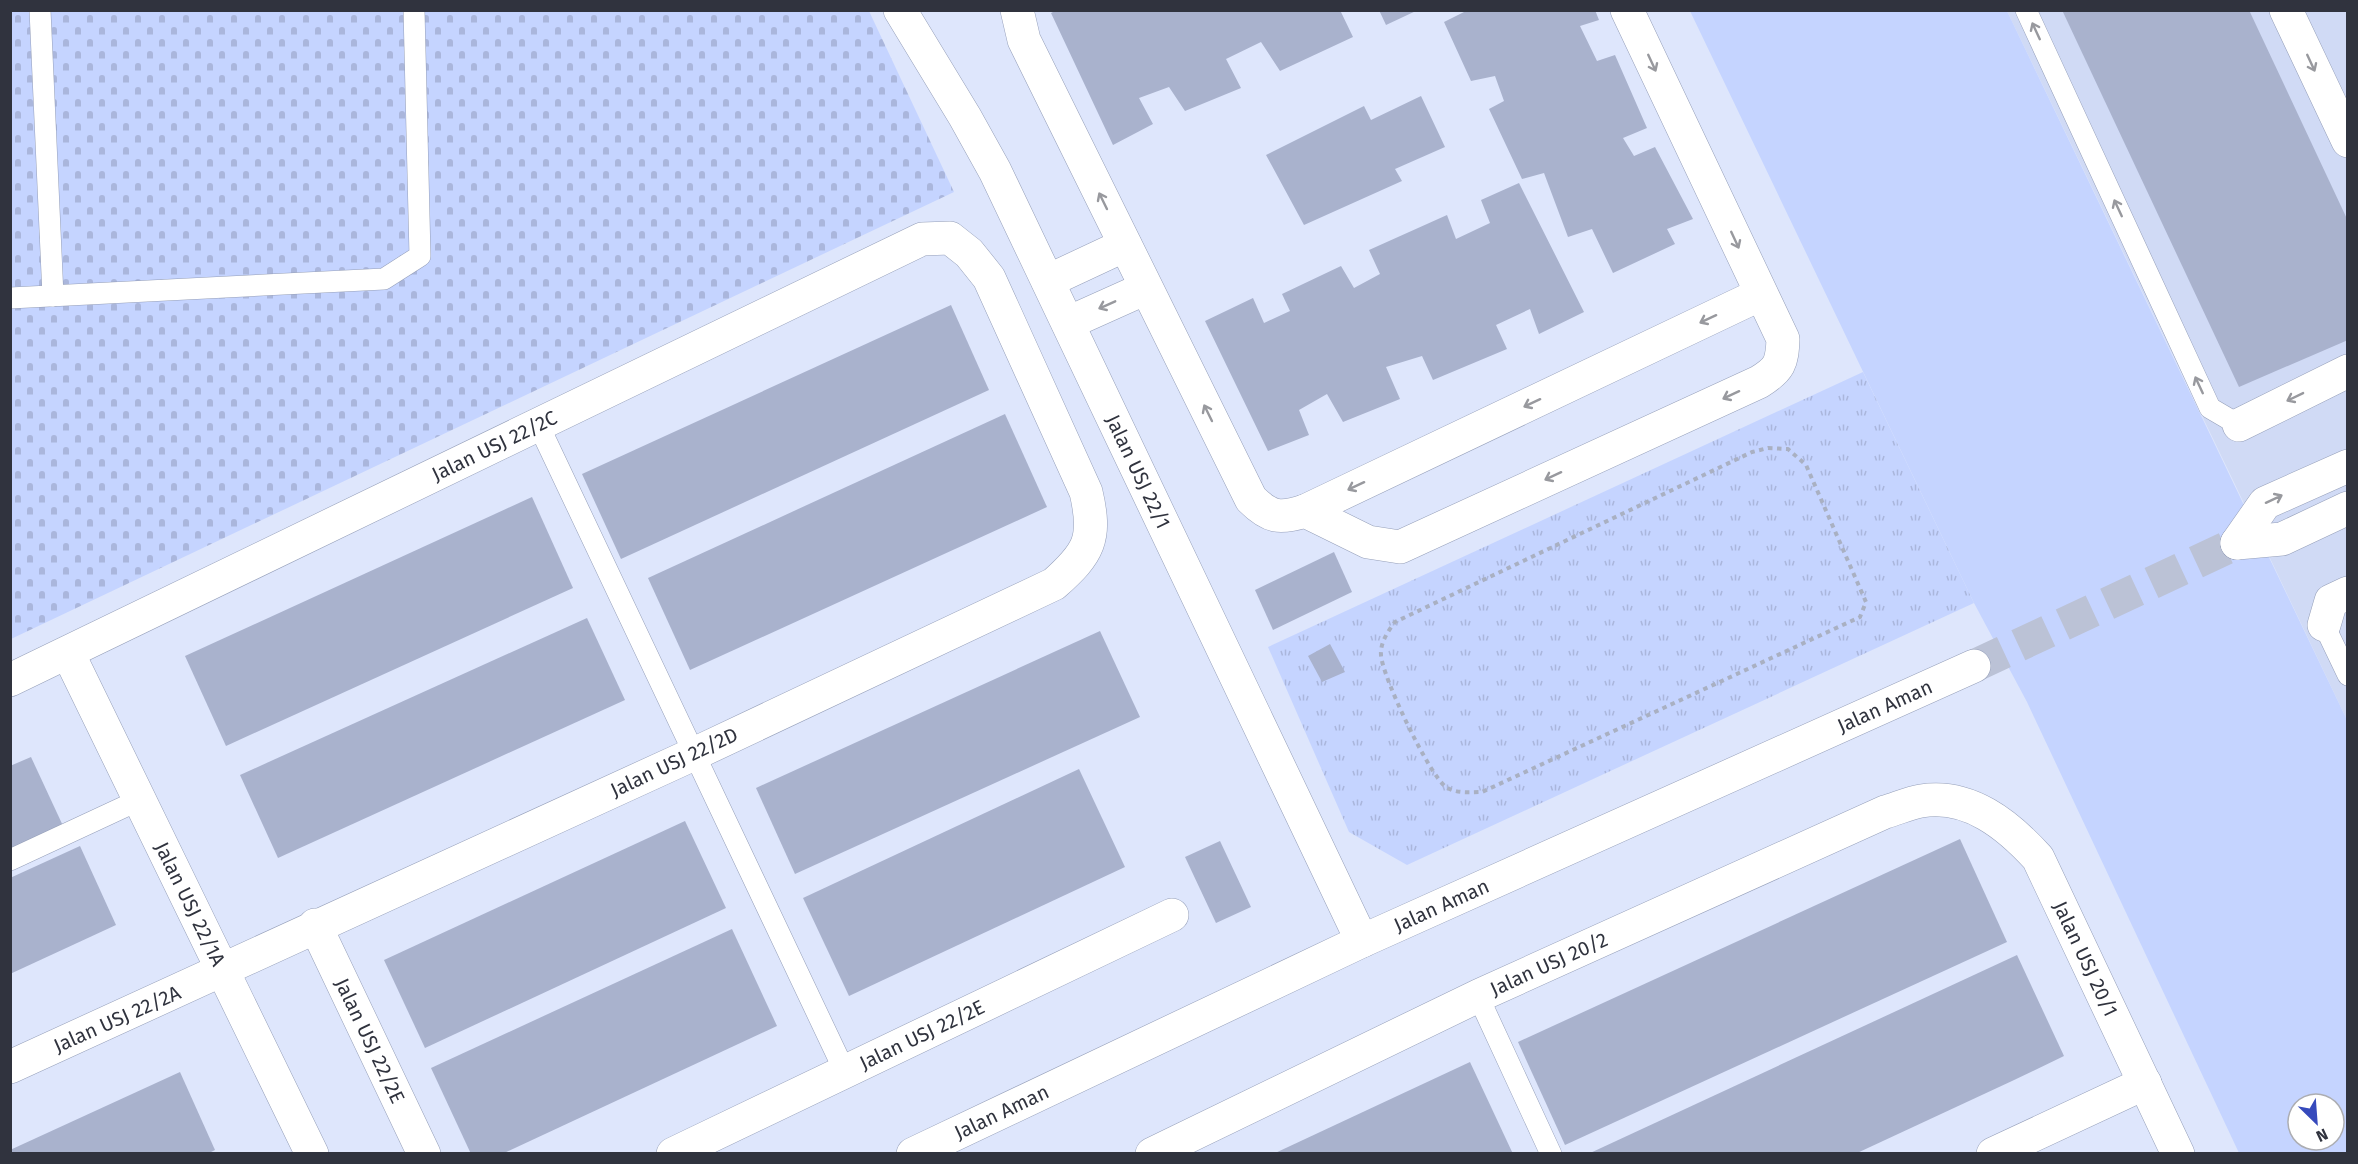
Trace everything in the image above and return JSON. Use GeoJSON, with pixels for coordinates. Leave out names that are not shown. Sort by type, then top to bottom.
{"type":"FeatureCollection","features":[{"type":"Feature","properties":{"kind":"street","name":"Jalan USJ 22/1"},"geometry":{"type":"LineString","coordinates":[[900,10],[965,117],[1048,281],[1362,941]]}},
{"type":"Feature","properties":{"kind":"street"},"geometry":{"type":"LineString","coordinates":[[1017,10],[1024,40],[1251,499],[1274,515],[1286,517],[1305,511],[1761,294]]}},
{"type":"Feature","properties":{"kind":"street"},"geometry":{"type":"LineString","coordinates":[[1305,511],[1368,542],[1400,547],[1759,382],[1774,373],[1782,359],[1783,339],[1627,10]]}},
{"type":"Feature","properties":{"kind":"street"},"geometry":{"type":"LineString","coordinates":[[2286,10],[2348,141]]}},
{"type":"Feature","properties":{"kind":"street","name":"Jalan USJ 22/2C"},"geometry":{"type":"LineString","coordinates":[[10,680],[922,239],[950,238],[969,253],[989,278],[1086,492],[1093,520]]}},
{"type":"Feature","properties":{"kind":"street"},"geometry":{"type":"LineString","coordinates":[[1048,281],[1125,245]]}},
{"type":"Feature","properties":{"kind":"street"},"geometry":{"type":"LineString","coordinates":[[1068,323],[1146,288]]}},
{"type":"Feature","properties":{"kind":"street"},"geometry":{"type":"LineString","coordinates":[[2239,425],[2348,371]]}},
{"type":"Feature","properties":{"kind":"street"},"geometry":{"type":"LineString","coordinates":[[2348,466],[2265,503],[2237,543],[2282,539],[2348,508]]}},
{"type":"Feature","properties":{"kind":"street","name":"Jalan USJ 22/2D"},"geometry":{"type":"LineString","coordinates":[[223,972],[315,925],[696,753],[1054,584],[1076,564],[1090,540],[1093,520]]}},
{"type":"Feature","properties":{"kind":"street"},"geometry":{"type":"LineString","coordinates":[[2324,626],[2331,601],[2348,593]]}},
{"type":"Feature","properties":{"kind":"street","name":"Jalan USJ 22/1A"},"geometry":{"type":"LineString","coordinates":[[68,653],[312,1154]]}},
{"type":"Feature","properties":{"kind":"street","name":"Jalan Aman"},"geometry":{"type":"LineString","coordinates":[[913,1154],[1362,941],[1974,666]]}},
{"type":"Feature","properties":{"kind":"street","name":"Jalan USJ 20/2"},"geometry":{"type":"LineString","coordinates":[[1152,1154],[1478,996],[1885,812],[1921,801],[1954,802]]}},
{"type":"Feature","properties":{"kind":"street","name":"Jalan USJ 20/1"},"geometry":{"type":"LineString","coordinates":[[1954,802],[1992,816],[2014,832],[2038,858],[2178,1154]]}},
{"type":"Feature","properties":{"kind":"street","name":"Jalan USJ 22/2E"},"geometry":{"type":"LineString","coordinates":[[673,1154],[1172,915]]}},
{"type":"Feature","properties":{"kind":"street","name":"Jalan USJ 22/2E"},"geometry":{"type":"LineString","coordinates":[[315,925],[424,1154]]}},
{"type":"Feature","properties":{"kind":"street","name":"Jalan USJ 22/2A"},"geometry":{"type":"LineString","coordinates":[[10,1067],[223,972]]}},
{"type":"Feature","properties":{"kind":"street"},"geometry":{"type":"LineString","coordinates":[[1993,1154],[2145,1083]]}},
{"type":"Feature","properties":{"kind":"lane"},"geometry":{"type":"LineString","coordinates":[[40,10],[53,296]]}},
{"type":"Feature","properties":{"kind":"lane"},"geometry":{"type":"LineString","coordinates":[[10,298],[384,279],[420,256],[414,10]]}},
{"type":"Feature","properties":{"kind":"lane"},"geometry":{"type":"LineString","coordinates":[[2026,10],[2210,408],[2239,425]]}},
{"type":"Feature","properties":{"kind":"lane"},"geometry":{"type":"LineString","coordinates":[[538,424],[696,753],[845,1072]]}},
{"type":"Feature","properties":{"kind":"lane"},"geometry":{"type":"LineString","coordinates":[[2324,626],[2348,675]]}},
{"type":"Feature","properties":{"kind":"lane"},"geometry":{"type":"LineString","coordinates":[[10,860],[139,800]]}},
{"type":"Feature","properties":{"kind":"lane"},"geometry":{"type":"LineString","coordinates":[[1478,996],[1551,1154]]}},
{"type":"Feature","properties":{"kind":"path"},"geometry":{"type":"LineString","coordinates":[[1768,448],[1788,449],[1806,465],[1866,602],[1860,616],[1699,691],[1482,792],[1464,793],[1447,788],[1436,777],[1383,670],[1380,652],[1386,634],[1395,622],[1752,452],[1768,448]]}},
{"type":"Feature","properties":{"kind":"shaded area"},"geometry":{"type":"Polygon","coordinates":[[[2007,11],[2347,11],[2347,720],[2231,476],[2007,11]]]}},
{"type":"Feature","properties":{"kind":"green space"},"geometry":{"type":"Polygon","coordinates":[[[11,11],[869,11],[954,192],[11,639],[11,11]]]}},
{"type":"Feature","properties":{"kind":"green space"},"geometry":{"type":"Polygon","coordinates":[[[1690,11],[2007,11],[2347,720],[2347,1153],[2239,1153],[2027,702],[1974,603],[1690,11]]]}},
{"type":"Feature","properties":{"kind":"green space"},"geometry":{"type":"Polygon","coordinates":[[[1863,372],[1974,603],[1407,865],[1349,832],[1268,647],[1863,372]]]}},
{"type":"Feature","properties":{"kind":"building"},"geometry":{"type":"Polygon","coordinates":[[[1057,10],[1340,10],[1353,37],[1280,71],[1261,42],[1226,59],[1241,88],[1185,111],[1169,87],[1139,98],[1153,124],[1113,145],[1051,13],[1057,10]]]}},
{"type":"Feature","properties":{"kind":"building"},"geometry":{"type":"Polygon","coordinates":[[[1379,10],[1418,10],[1386,25],[1379,10]]]}},
{"type":"Feature","properties":{"kind":"building"},"geometry":{"type":"Polygon","coordinates":[[[1468,10],[1595,10],[1599,20],[1580,26],[1597,61],[1615,55],[1647,128],[1623,138],[1634,156],[1655,147],[1693,219],[1667,229],[1675,244],[1613,273],[1592,229],[1568,237],[1544,173],[1522,179],[1489,109],[1504,101],[1495,76],[1471,81],[1444,22],[1468,10]]]}},
{"type":"Feature","properties":{"kind":"building"},"geometry":{"type":"Polygon","coordinates":[[[2062,10],[2249,10],[2348,221],[2348,340],[2239,387],[2062,10]]]}},
{"type":"Feature","properties":{"kind":"building"},"geometry":{"type":"Polygon","coordinates":[[[1421,96],[1445,147],[1395,169],[1402,181],[1304,225],[1266,155],[1364,106],[1371,120],[1421,96]]]}},
{"type":"Feature","properties":{"kind":"building"},"geometry":{"type":"Polygon","coordinates":[[[1519,183],[1584,312],[1539,334],[1530,309],[1496,325],[1507,349],[1433,380],[1422,356],[1386,367],[1400,399],[1343,422],[1327,394],[1299,410],[1309,435],[1268,451],[1205,321],[1253,298],[1264,323],[1290,311],[1282,294],[1341,266],[1354,288],[1380,274],[1369,250],[1447,215],[1456,239],[1490,223],[1481,200],[1519,183]]]}},
{"type":"Feature","properties":{"kind":"building"},"geometry":{"type":"Polygon","coordinates":[[[951,305],[989,390],[621,559],[582,474],[951,305]]]}},
{"type":"Feature","properties":{"kind":"building"},"geometry":{"type":"Polygon","coordinates":[[[1005,414],[1047,507],[690,670],[648,578],[1005,414]]]}},
{"type":"Feature","properties":{"kind":"building"},"geometry":{"type":"Polygon","coordinates":[[[532,497],[573,588],[226,746],[185,656],[532,497]]]}},
{"type":"Feature","properties":{"kind":"building"},"geometry":{"type":"Polygon","coordinates":[[[1334,552],[1352,592],[1273,630],[1255,590],[1334,552]]]}},
{"type":"Feature","properties":{"kind":"building"},"geometry":{"type":"Polygon","coordinates":[[[587,618],[625,700],[278,858],[240,775],[587,618]]]}},
{"type":"Feature","properties":{"kind":"building"},"geometry":{"type":"Polygon","coordinates":[[[1100,631],[1140,717],[795,874],[756,788],[1100,631]]]}},
{"type":"Feature","properties":{"kind":"building"},"geometry":{"type":"Polygon","coordinates":[[[1330,644],[1345,672],[1322,682],[1308,656],[1330,644]]]}},
{"type":"Feature","properties":{"kind":"building"},"geometry":{"type":"Polygon","coordinates":[[[31,757],[64,828],[10,853],[10,766],[31,757]]]}},
{"type":"Feature","properties":{"kind":"building"},"geometry":{"type":"Polygon","coordinates":[[[1079,769],[1125,867],[849,996],[803,898],[1079,769]]]}},
{"type":"Feature","properties":{"kind":"building"},"geometry":{"type":"Polygon","coordinates":[[[685,821],[726,908],[425,1048],[384,960],[685,821]]]}},
{"type":"Feature","properties":{"kind":"building"},"geometry":{"type":"Polygon","coordinates":[[[1960,839],[2007,942],[1565,1145],[1518,1042],[1960,839]]]}},
{"type":"Feature","properties":{"kind":"building"},"geometry":{"type":"Polygon","coordinates":[[[1220,841],[1251,907],[1216,923],[1185,857],[1220,841]]]}},
{"type":"Feature","properties":{"kind":"building"},"geometry":{"type":"Polygon","coordinates":[[[80,846],[116,925],[10,974],[10,878],[80,846]]]}},
{"type":"Feature","properties":{"kind":"building"},"geometry":{"type":"Polygon","coordinates":[[[732,929],[777,1026],[502,1154],[471,1154],[431,1068],[732,929]]]}},
{"type":"Feature","properties":{"kind":"building"},"geometry":{"type":"Polygon","coordinates":[[[2017,955],[2064,1056],[1855,1154],[1588,1154],[2017,955]]]}},
{"type":"Feature","properties":{"kind":"building"},"geometry":{"type":"Polygon","coordinates":[[[1470,1062],[1513,1154],[1273,1154],[1395,1097],[1470,1062]]]}},
{"type":"Feature","properties":{"kind":"building"},"geometry":{"type":"Polygon","coordinates":[[[180,1072],[215,1150],[207,1154],[10,1154],[10,1150],[180,1072]]]}},
{"type":"Feature","properties":{"kind":"tunnel"},"geometry":{"type":"LineString","coordinates":[[1974,666],[2237,543]]}}]}
